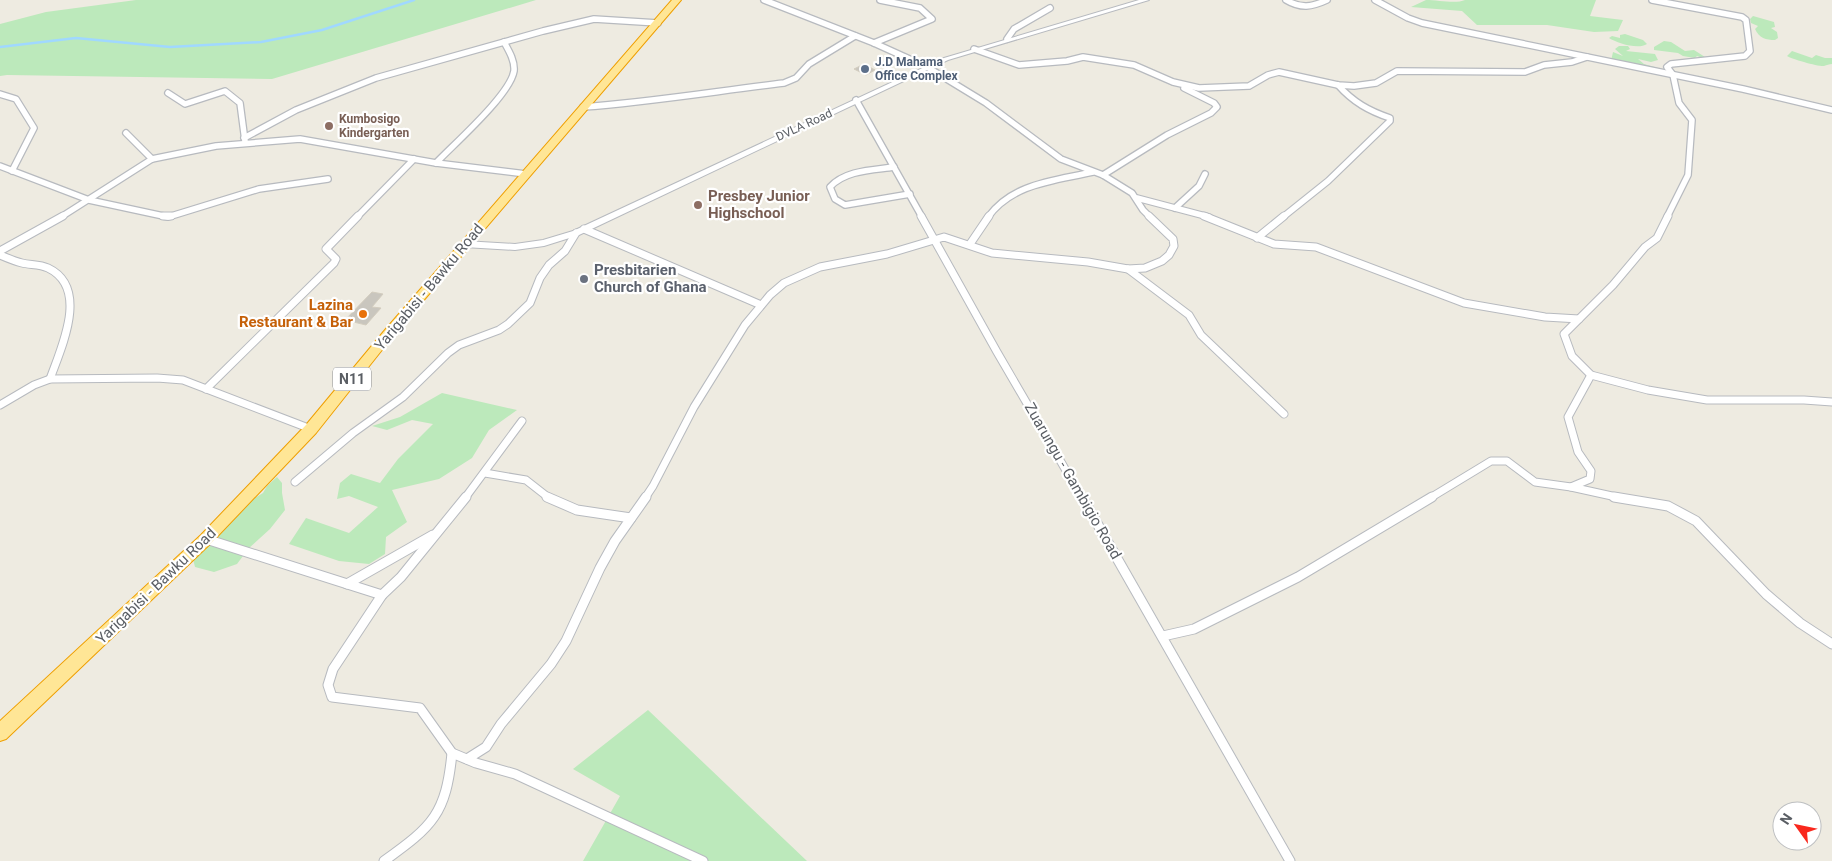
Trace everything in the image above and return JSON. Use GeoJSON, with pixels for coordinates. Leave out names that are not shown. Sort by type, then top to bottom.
{"type":"FeatureCollection","features":[{"type":"Feature","properties":{"kind":"highway","name":"Yarigabisi - Bawku Road"},"geometry":{"type":"LineString","coordinates":[[0,733],[206,539],[311,429],[464,244],[677,0]]}},
{"type":"Feature","properties":{"kind":"street"},"geometry":{"type":"LineString","coordinates":[[764,0],[773,1],[926,67],[986,103],[1061,159],[1103,175],[1137,198],[1208,217],[1274,244],[1316,247],[1464,302],[1545,317],[1579,319]]}},
{"type":"Feature","properties":{"kind":"street"},"geometry":{"type":"LineString","coordinates":[[874,43],[932,18],[920,8],[880,0]]}},
{"type":"Feature","properties":{"kind":"street","name":"DVLA Road"},"geometry":{"type":"LineString","coordinates":[[464,244],[515,246],[544,243],[580,231],[926,67],[974,49],[1146,0]]}},
{"type":"Feature","properties":{"kind":"street"},"geometry":{"type":"LineString","coordinates":[[1286,0],[1296,6],[1308,8],[1327,0]]}},
{"type":"Feature","properties":{"kind":"street"},"geometry":{"type":"LineString","coordinates":[[1375,0],[1408,18],[1422,23],[1743,88],[1832,110]]}},
{"type":"Feature","properties":{"kind":"street"},"geometry":{"type":"LineString","coordinates":[[1652,0],[1738,16],[1746,20],[1750,51],[1748,54],[1671,64],[1667,67],[1673,75],[1679,103],[1692,120],[1688,175],[1657,238],[1645,247],[1613,285],[1564,334],[1572,356],[1591,375],[1648,390],[1706,400],[1804,400],[1832,402]]}},
{"type":"Feature","properties":{"kind":"street"},"geometry":{"type":"LineString","coordinates":[[1007,40],[1014,28],[1050,8]]}},
{"type":"Feature","properties":{"kind":"street"},"geometry":{"type":"LineString","coordinates":[[244,140],[296,110],[376,78],[594,19],[658,23]]}},
{"type":"Feature","properties":{"kind":"street"},"geometry":{"type":"LineString","coordinates":[[584,107],[635,103],[680,95],[784,83],[796,78],[809,64],[855,36]]}},
{"type":"Feature","properties":{"kind":"street"},"geometry":{"type":"LineString","coordinates":[[436,163],[500,96],[508,84],[514,73],[514,60],[504,42]]}},
{"type":"Feature","properties":{"kind":"street"},"geometry":{"type":"LineString","coordinates":[[974,49],[1019,65],[1067,61],[1081,57],[1134,65],[1142,67],[1217,105],[1211,113],[1167,135],[1103,175]]}},
{"type":"Feature","properties":{"kind":"street"},"geometry":{"type":"LineString","coordinates":[[1173,82],[1199,88],[1228,88],[1249,86],[1268,75],[1279,72],[1338,85],[1354,86],[1376,83],[1397,71],[1525,72],[1544,65],[1572,62],[1587,57]]}},
{"type":"Feature","properties":{"kind":"street"},"geometry":{"type":"LineString","coordinates":[[1257,238],[1328,181],[1390,121],[1390,118],[1352,102],[1338,85]]}},
{"type":"Feature","properties":{"kind":"street"},"geometry":{"type":"LineString","coordinates":[[168,93],[185,104],[225,91],[240,103],[244,140]]}},
{"type":"Feature","properties":{"kind":"street"},"geometry":{"type":"LineString","coordinates":[[0,94],[16,99],[34,128],[12,171]]}},
{"type":"Feature","properties":{"kind":"street","name":"Zuarungu - Gambigio Road"},"geometry":{"type":"LineString","coordinates":[[856,100],[936,239],[997,352],[1163,636],[1290,861]]}},
{"type":"Feature","properties":{"kind":"street"},"geometry":{"type":"LineString","coordinates":[[126,133],[152,159]]}},
{"type":"Feature","properties":{"kind":"street"},"geometry":{"type":"LineString","coordinates":[[0,253],[89,200],[152,159],[188,150],[244,140],[300,140],[436,163],[526,174]]}},
{"type":"Feature","properties":{"kind":"street"},"geometry":{"type":"LineString","coordinates":[[206,389],[334,263],[336,259],[326,249],[414,159]]}},
{"type":"Feature","properties":{"kind":"street"},"geometry":{"type":"LineString","coordinates":[[0,166],[89,200],[168,217],[258,189],[328,179]]}},
{"type":"Feature","properties":{"kind":"street"},"geometry":{"type":"LineString","coordinates":[[894,167],[840,178],[830,187],[837,201],[845,205],[910,194]]}},
{"type":"Feature","properties":{"kind":"street"},"geometry":{"type":"LineString","coordinates":[[970,244],[996,208],[1008,196],[1026,188],[1093,172]]}},
{"type":"Feature","properties":{"kind":"street"},"geometry":{"type":"LineString","coordinates":[[1175,208],[1199,186],[1205,174]]}},
{"type":"Feature","properties":{"kind":"street"},"geometry":{"type":"LineString","coordinates":[[467,759],[486,747],[502,724],[552,664],[566,640],[600,568],[653,486],[694,407],[745,325],[761,305],[784,283],[820,267],[887,254],[948,237],[998,253],[1088,262],[1128,269],[1145,268],[1162,261],[1169,255],[1174,246],[1173,239],[1143,210],[1137,198]]}},
{"type":"Feature","properties":{"kind":"street"},"geometry":{"type":"LineString","coordinates":[[296,482],[353,433],[403,396],[448,354],[459,346],[508,324],[530,303],[540,278],[549,265],[565,251],[580,231],[761,305]]}},
{"type":"Feature","properties":{"kind":"street"},"geometry":{"type":"LineString","coordinates":[[0,253],[22,263],[40,265],[50,269],[63,280],[69,289],[71,306],[63,341],[50,379]]}},
{"type":"Feature","properties":{"kind":"street"},"geometry":{"type":"LineString","coordinates":[[1128,269],[1189,315],[1201,335],[1284,414]]}},
{"type":"Feature","properties":{"kind":"street"},"geometry":{"type":"LineString","coordinates":[[1571,487],[1590,479],[1592,475],[1589,467],[1578,455],[1568,417],[1591,375]]}},
{"type":"Feature","properties":{"kind":"street"},"geometry":{"type":"LineString","coordinates":[[0,405],[34,385],[50,379],[156,378],[183,380],[311,429]]}},
{"type":"Feature","properties":{"kind":"street"},"geometry":{"type":"LineString","coordinates":[[522,421],[485,473],[401,577],[382,595],[333,669],[328,685],[332,697],[351,702],[405,704],[420,708],[452,753],[515,774],[703,861]]}},
{"type":"Feature","properties":{"kind":"street"},"geometry":{"type":"LineString","coordinates":[[1163,636],[1194,629],[1298,577],[1491,461],[1507,461],[1535,482],[1668,506],[1696,520],[1766,594],[1800,622],[1832,644]]}},
{"type":"Feature","properties":{"kind":"street"},"geometry":{"type":"LineString","coordinates":[[485,473],[526,480],[531,482],[546,497],[578,510],[631,518]]}},
{"type":"Feature","properties":{"kind":"street"},"geometry":{"type":"LineString","coordinates":[[347,584],[437,532]]}},
{"type":"Feature","properties":{"kind":"street"},"geometry":{"type":"LineString","coordinates":[[206,539],[382,595]]}},
{"type":"Feature","properties":{"kind":"street"},"geometry":{"type":"LineString","coordinates":[[384,861],[428,826],[441,807],[447,787],[452,753]]}},
{"type":"Feature","properties":{"kind":"green space"},"geometry":{"type":"Polygon","coordinates":[[[136,0],[536,0],[272,79],[0,76],[0,24],[46,12],[136,0]]]}},
{"type":"Feature","properties":{"kind":"green space"},"geometry":{"type":"Polygon","coordinates":[[[1426,0],[1452,2],[1465,0],[1596,0],[1590,16],[1623,20],[1618,31],[1594,32],[1547,25],[1477,25],[1462,11],[1411,7],[1426,0]]]}},
{"type":"Feature","properties":{"kind":"green space"},"geometry":{"type":"Polygon","coordinates":[[[1753,16],[1774,22],[1775,27],[1771,28],[1777,32],[1778,38],[1772,40],[1761,36],[1755,29],[1758,26],[1751,23],[1750,19],[1753,16]]]}},
{"type":"Feature","properties":{"kind":"green space"},"geometry":{"type":"Polygon","coordinates":[[[1625,34],[1643,40],[1647,44],[1633,46],[1622,44],[1609,38],[1612,36],[1620,38],[1620,35],[1625,34]]]}},
{"type":"Feature","properties":{"kind":"green space"},"geometry":{"type":"Polygon","coordinates":[[[1664,41],[1671,42],[1685,51],[1694,50],[1705,57],[1713,57],[1715,63],[1697,56],[1695,58],[1678,53],[1654,50],[1654,47],[1664,41]]]}},
{"type":"Feature","properties":{"kind":"green space"},"geometry":{"type":"Polygon","coordinates":[[[1619,46],[1628,46],[1630,49],[1626,51],[1655,54],[1658,60],[1651,62],[1638,59],[1644,64],[1658,68],[1659,74],[1611,61],[1613,52],[1623,56],[1615,49],[1619,46]]]}},
{"type":"Feature","properties":{"kind":"green space"},"geometry":{"type":"Polygon","coordinates":[[[1792,51],[1812,58],[1816,55],[1832,58],[1832,64],[1824,66],[1799,61],[1787,56],[1792,51]]]}},
{"type":"Feature","properties":{"kind":"green space"},"geometry":{"type":"Polygon","coordinates":[[[442,393],[517,410],[489,430],[472,458],[439,479],[392,490],[407,522],[386,537],[385,554],[369,564],[339,561],[289,544],[306,518],[349,533],[378,507],[349,496],[337,499],[340,483],[351,474],[380,483],[398,459],[433,424],[412,420],[387,430],[372,426],[400,417],[442,393]]]}},
{"type":"Feature","properties":{"kind":"green space"},"geometry":{"type":"Polygon","coordinates":[[[277,477],[282,483],[285,510],[270,529],[249,548],[237,564],[214,572],[195,567],[193,559],[245,504],[263,493],[267,486],[277,477]]]}},
{"type":"Feature","properties":{"kind":"green space"},"geometry":{"type":"Polygon","coordinates":[[[648,710],[807,861],[583,861],[620,796],[573,769],[648,710]]]}},
{"type":"Feature","properties":{"kind":"building","name":"J.D Mahama Office Complex"},"geometry":{"type":"Polygon","coordinates":[[[864,64],[875,70],[866,75],[854,69],[864,64]]]}},
{"type":"Feature","properties":{"kind":"building","name":"Lazina Restaurant & Bar"},"geometry":{"type":"Polygon","coordinates":[[[372,292],[383,294],[372,307],[381,308],[366,325],[345,320],[372,292]]]}},
{"type":"Feature","properties":{"kind":"waterway"},"geometry":{"type":"LineString","coordinates":[[0,47],[76,38],[170,47],[261,42],[322,30],[414,0]]}},
{"type":"Feature","properties":{"kind":"place","name":"J.D Mahama Office Complex"},"geometry":{"type":"Point","coordinates":[865,69]}},
{"type":"Feature","properties":{"kind":"place","name":"Kumbosigo Kindergarten"},"geometry":{"type":"Point","coordinates":[329,126]}},
{"type":"Feature","properties":{"kind":"place","name":"Presbey Junior Highschool"},"geometry":{"type":"Point","coordinates":[698,205]}},
{"type":"Feature","properties":{"kind":"place","name":"Presbitarien Church of Ghana"},"geometry":{"type":"Point","coordinates":[584,279]}},
{"type":"Feature","properties":{"kind":"place","name":"Lazina Restaurant & Bar"},"geometry":{"type":"Point","coordinates":[363,314]}}]}
